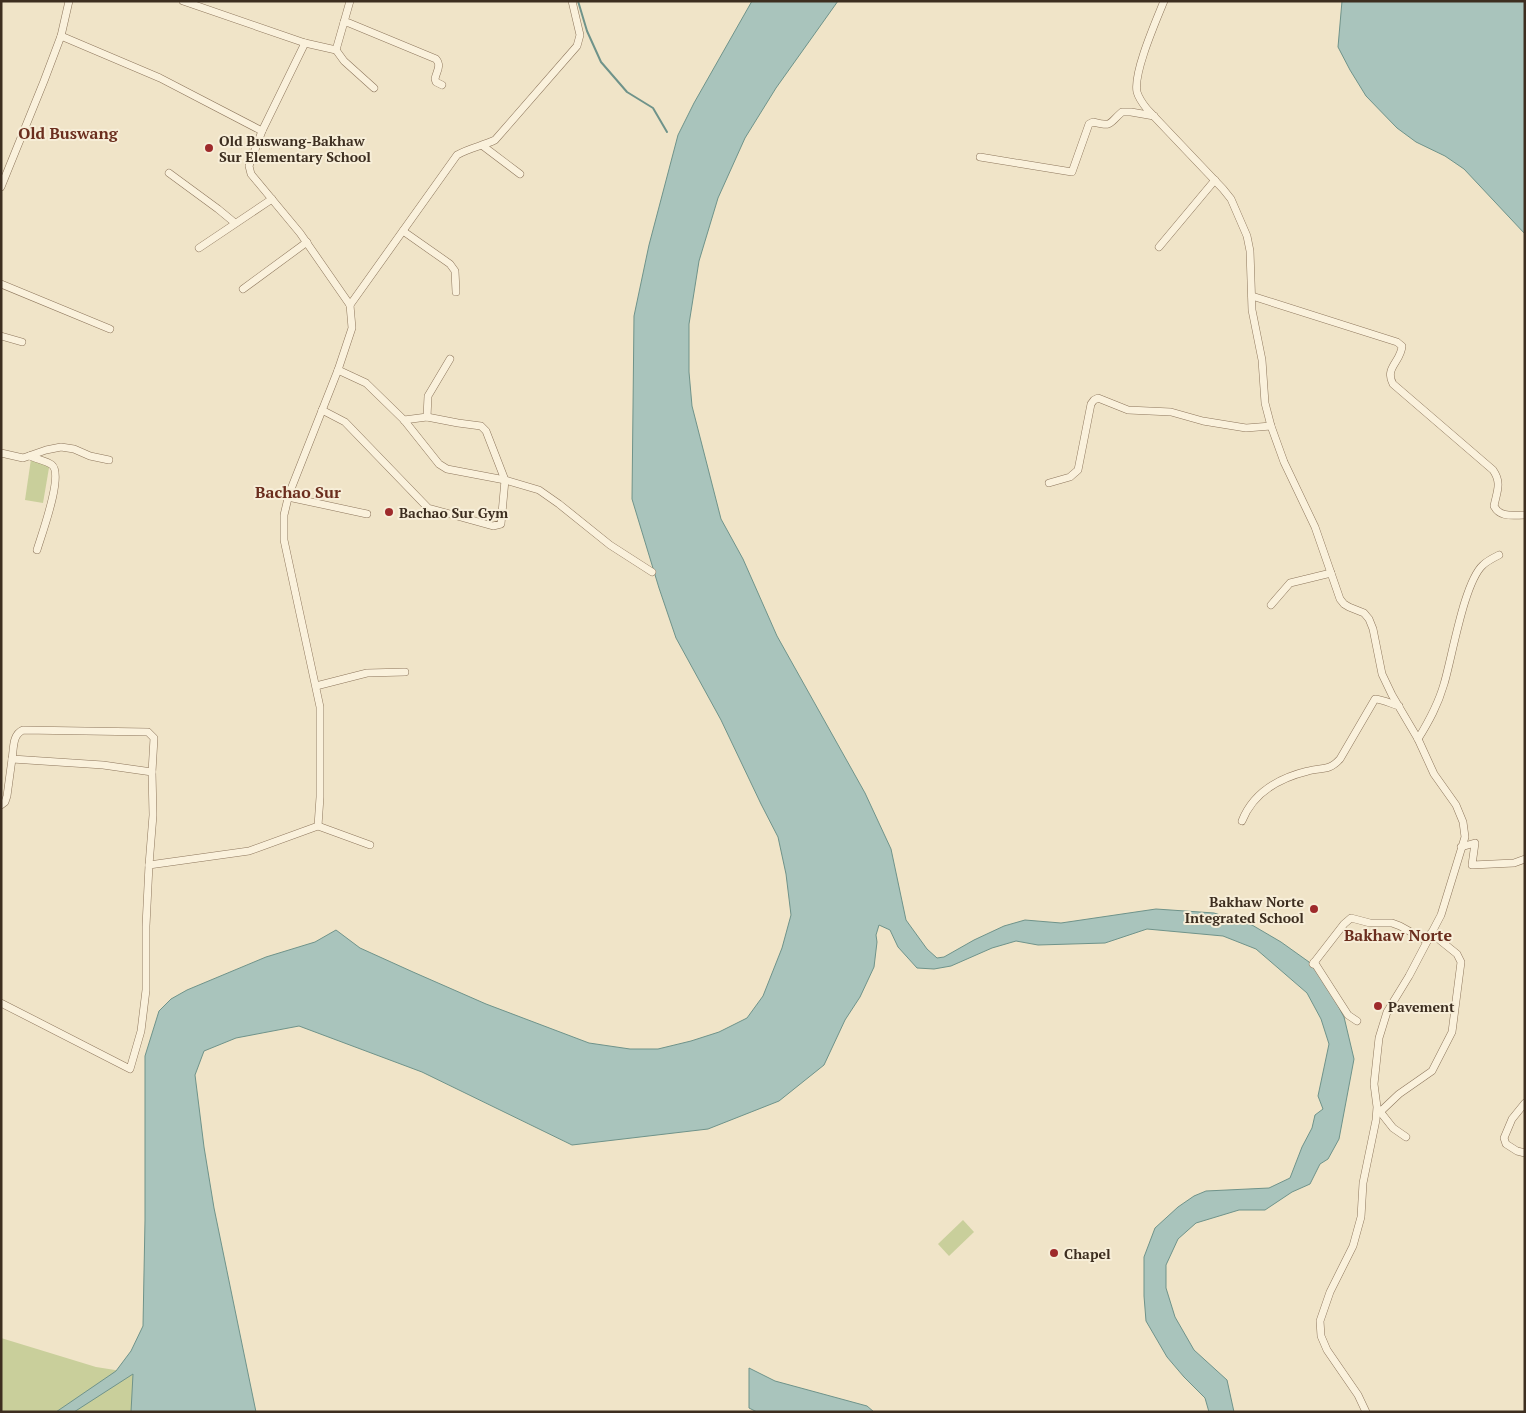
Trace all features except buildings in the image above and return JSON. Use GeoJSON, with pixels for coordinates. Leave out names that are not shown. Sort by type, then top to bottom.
{"type":"FeatureCollection","features":[{"type":"Feature","properties":{"kind":"street"},"geometry":{"type":"LineString","coordinates":[[1,187],[61,36],[68,1]]}},
{"type":"Feature","properties":{"kind":"street"},"geometry":{"type":"LineString","coordinates":[[184,1],[305,43],[336,50],[344,61],[374,88]]}},
{"type":"Feature","properties":{"kind":"street"},"geometry":{"type":"LineString","coordinates":[[336,50],[350,1]]}},
{"type":"Feature","properties":{"kind":"street"},"geometry":{"type":"LineString","coordinates":[[350,305],[457,155],[464,150],[483,146],[495,140],[577,46],[580,35],[572,1]]}},
{"type":"Feature","properties":{"kind":"street"},"geometry":{"type":"LineString","coordinates":[[1164,1],[1140,66],[1137,82],[1140,100],[1231,199],[1247,236],[1250,251],[1252,310],[1262,360],[1265,403],[1284,462],[1315,528],[1335,587],[1344,604],[1364,613],[1369,619],[1373,629],[1382,674],[1418,739],[1434,774],[1456,806],[1463,822],[1465,837],[1441,915],[1409,976],[1387,1012],[1379,1038],[1374,1084],[1378,1109],[1363,1184],[1361,1217],[1354,1246],[1330,1292],[1320,1322],[1321,1336],[1327,1350],[1358,1395],[1366,1412]]}},
{"type":"Feature","properties":{"kind":"street"},"geometry":{"type":"LineString","coordinates":[[344,22],[436,59],[439,62],[439,66],[435,79],[436,82],[442,85]]}},
{"type":"Feature","properties":{"kind":"street"},"geometry":{"type":"LineString","coordinates":[[61,36],[160,78],[262,131]]}},
{"type":"Feature","properties":{"kind":"street"},"geometry":{"type":"LineString","coordinates":[[305,43],[262,131],[249,166],[251,174],[307,242],[350,305],[352,328],[338,370],[288,497],[284,516],[284,540],[320,706],[320,797],[318,826]]}},
{"type":"Feature","properties":{"kind":"street"},"geometry":{"type":"LineString","coordinates":[[980,157],[1072,172],[1088,124],[1093,122],[1106,125],[1111,124],[1122,112],[1154,117]]}},
{"type":"Feature","properties":{"kind":"street"},"geometry":{"type":"LineString","coordinates":[[483,146],[520,174]]}},
{"type":"Feature","properties":{"kind":"street"},"geometry":{"type":"LineString","coordinates":[[169,174],[235,223]]}},
{"type":"Feature","properties":{"kind":"street"},"geometry":{"type":"LineString","coordinates":[[1159,247],[1215,180]]}},
{"type":"Feature","properties":{"kind":"street"},"geometry":{"type":"LineString","coordinates":[[199,248],[272,199]]}},
{"type":"Feature","properties":{"kind":"street"},"geometry":{"type":"LineString","coordinates":[[403,231],[450,264],[455,271],[456,292]]}},
{"type":"Feature","properties":{"kind":"street"},"geometry":{"type":"LineString","coordinates":[[243,289],[307,242]]}},
{"type":"Feature","properties":{"kind":"street"},"geometry":{"type":"LineString","coordinates":[[1,284],[110,329]]}},
{"type":"Feature","properties":{"kind":"street"},"geometry":{"type":"LineString","coordinates":[[1252,296],[1397,342],[1402,346],[1401,353],[1390,372],[1390,379],[1393,384],[1493,470],[1498,478],[1494,506],[1497,511],[1503,515],[1525,515]]}},
{"type":"Feature","properties":{"kind":"street"},"geometry":{"type":"LineString","coordinates":[[1,336],[22,342]]}},
{"type":"Feature","properties":{"kind":"street"},"geometry":{"type":"LineString","coordinates":[[427,417],[428,396],[450,359]]}},
{"type":"Feature","properties":{"kind":"street"},"geometry":{"type":"LineString","coordinates":[[338,370],[366,383],[404,420],[439,464],[446,469],[505,480],[539,490],[610,545],[652,572]]}},
{"type":"Feature","properties":{"kind":"street"},"geometry":{"type":"LineString","coordinates":[[1049,483],[1070,477],[1078,470],[1091,404],[1098,398],[1128,410],[1172,412],[1203,421],[1246,428],[1271,426]]}},
{"type":"Feature","properties":{"kind":"street"},"geometry":{"type":"LineString","coordinates":[[322,410],[345,422],[428,508],[493,526],[501,524],[505,480],[486,431],[481,426],[427,417],[404,420]]}},
{"type":"Feature","properties":{"kind":"street"},"geometry":{"type":"LineString","coordinates":[[1,453],[23,458],[61,447],[109,460]]}},
{"type":"Feature","properties":{"kind":"street"},"geometry":{"type":"LineString","coordinates":[[30,456],[52,465],[56,478],[54,494],[37,550]]}},
{"type":"Feature","properties":{"kind":"street"},"geometry":{"type":"LineString","coordinates":[[288,497],[366,514]]}},
{"type":"Feature","properties":{"kind":"street"},"geometry":{"type":"LineString","coordinates":[[1418,739],[1435,712],[1462,612],[1474,578],[1482,566],[1499,555]]}},
{"type":"Feature","properties":{"kind":"street"},"geometry":{"type":"LineString","coordinates":[[1271,605],[1290,583],[1331,573]]}},
{"type":"Feature","properties":{"kind":"street"},"geometry":{"type":"LineString","coordinates":[[316,686],[367,672],[405,672]]}},
{"type":"Feature","properties":{"kind":"street"},"geometry":{"type":"LineString","coordinates":[[1242,822],[1247,808],[1264,790],[1281,780],[1309,770],[1323,770],[1333,766],[1340,759],[1375,699],[1399,706]]}},
{"type":"Feature","properties":{"kind":"street"},"geometry":{"type":"LineString","coordinates":[[1,806],[7,796],[15,738],[18,732],[23,730],[148,732],[154,738],[152,772],[153,815],[146,926],[146,990],[142,1031],[130,1069],[1,1003]]}},
{"type":"Feature","properties":{"kind":"street"},"geometry":{"type":"LineString","coordinates":[[12,759],[104,765],[152,772]]}},
{"type":"Feature","properties":{"kind":"street"},"geometry":{"type":"LineString","coordinates":[[149,865],[249,851],[318,826],[370,845]]}},
{"type":"Feature","properties":{"kind":"street"},"geometry":{"type":"LineString","coordinates":[[1461,847],[1475,843],[1472,865],[1514,863],[1525,859]]}},
{"type":"Feature","properties":{"kind":"street"},"geometry":{"type":"LineString","coordinates":[[1357,1021],[1348,1015],[1314,963],[1344,924],[1351,918],[1370,923],[1392,923],[1427,941]]}},
{"type":"Feature","properties":{"kind":"street"},"geometry":{"type":"LineString","coordinates":[[1378,1109],[1432,1071],[1452,1032],[1461,962],[1457,954],[1431,933]]}},
{"type":"Feature","properties":{"kind":"street"},"geometry":{"type":"LineString","coordinates":[[1525,1103],[1512,1120],[1504,1138],[1506,1144],[1517,1151],[1525,1153]]}},
{"type":"Feature","properties":{"kind":"street"},"geometry":{"type":"LineString","coordinates":[[1378,1109],[1393,1128],[1406,1137]]}},
{"type":"Feature","properties":{"kind":"green space"},"geometry":{"type":"Polygon","coordinates":[[[31,459],[50,462],[43,503],[25,500],[31,459]]]}},
{"type":"Feature","properties":{"kind":"green space"},"geometry":{"type":"Polygon","coordinates":[[[963,1220],[974,1232],[949,1256],[938,1244],[963,1220]]]}},
{"type":"Feature","properties":{"kind":"green space"},"geometry":{"type":"Polygon","coordinates":[[[1,1338],[96,1367],[134,1373],[131,1412],[1,1412],[1,1338]]]}},
{"type":"Feature","properties":{"kind":"water"},"geometry":{"type":"Polygon","coordinates":[[[752,1],[838,1],[776,88],[745,138],[718,198],[699,261],[689,324],[689,372],[692,406],[721,519],[743,559],[777,636],[865,793],[891,849],[906,920],[927,949],[937,958],[944,957],[1004,926],[1025,920],[1061,923],[1156,909],[1214,913],[1252,925],[1281,942],[1309,962],[1326,983],[1344,1017],[1354,1059],[1339,1139],[1328,1159],[1320,1164],[1310,1184],[1292,1192],[1265,1210],[1239,1210],[1196,1223],[1178,1239],[1166,1265],[1166,1288],[1175,1317],[1194,1350],[1227,1380],[1234,1412],[1209,1412],[1205,1398],[1167,1357],[1146,1321],[1144,1257],[1155,1228],[1178,1207],[1194,1196],[1206,1191],[1269,1188],[1290,1178],[1302,1147],[1312,1128],[1315,1115],[1323,1109],[1318,1096],[1329,1044],[1321,1019],[1307,993],[1256,949],[1223,936],[1147,929],[1105,943],[1038,945],[1016,941],[992,948],[951,966],[934,969],[917,968],[898,947],[890,930],[879,925],[876,935],[874,967],[860,997],[845,1020],[824,1065],[779,1101],[708,1129],[572,1145],[422,1072],[299,1026],[236,1038],[204,1051],[195,1075],[204,1147],[214,1208],[256,1412],[131,1412],[133,1374],[74,1412],[56,1412],[116,1371],[131,1351],[143,1326],[145,1056],[159,1011],[171,999],[187,990],[266,957],[315,942],[336,930],[360,948],[413,972],[486,1004],[589,1043],[630,1049],[658,1049],[691,1041],[719,1032],[747,1018],[763,996],[782,948],[791,915],[786,874],[778,837],[721,720],[676,638],[632,499],[634,316],[649,245],[678,135],[752,1]]]}},
{"type":"Feature","properties":{"kind":"water"},"geometry":{"type":"Polygon","coordinates":[[[1342,1],[1525,1],[1525,234],[1464,169],[1445,156],[1416,142],[1397,128],[1366,96],[1338,47],[1342,1]]]}},
{"type":"Feature","properties":{"kind":"water"},"geometry":{"type":"Polygon","coordinates":[[[749,1368],[775,1381],[867,1406],[874,1412],[757,1412],[749,1408],[749,1368]]]}},
{"type":"Feature","properties":{"kind":"waterway"},"geometry":{"type":"LineString","coordinates":[[578,1],[587,31],[601,62],[627,92],[653,108],[667,132]]}},
{"type":"Feature","properties":{"kind":"place","name":"Old Buswang-Bakhaw Sur Elementary School"},"geometry":{"type":"Point","coordinates":[209,148]}},
{"type":"Feature","properties":{"kind":"place","name":"Bachao Sur Gym"},"geometry":{"type":"Point","coordinates":[389,512]}},
{"type":"Feature","properties":{"kind":"place","name":"Bakhaw Norte Integrated School"},"geometry":{"type":"Point","coordinates":[1314,909]}},
{"type":"Feature","properties":{"kind":"place","name":"Pavement"},"geometry":{"type":"Point","coordinates":[1378,1006]}},
{"type":"Feature","properties":{"kind":"place","name":"Chapel"},"geometry":{"type":"Point","coordinates":[1054,1253]}},
{"type":"Feature","properties":{"kind":"district","name":"Old Buswang"},"geometry":{"type":"Point","coordinates":[68,133]}},
{"type":"Feature","properties":{"kind":"district","name":"Bachao Sur"},"geometry":{"type":"Point","coordinates":[298,492]}},
{"type":"Feature","properties":{"kind":"district","name":"Bakhaw Norte"},"geometry":{"type":"Point","coordinates":[1398,935]}}]}
